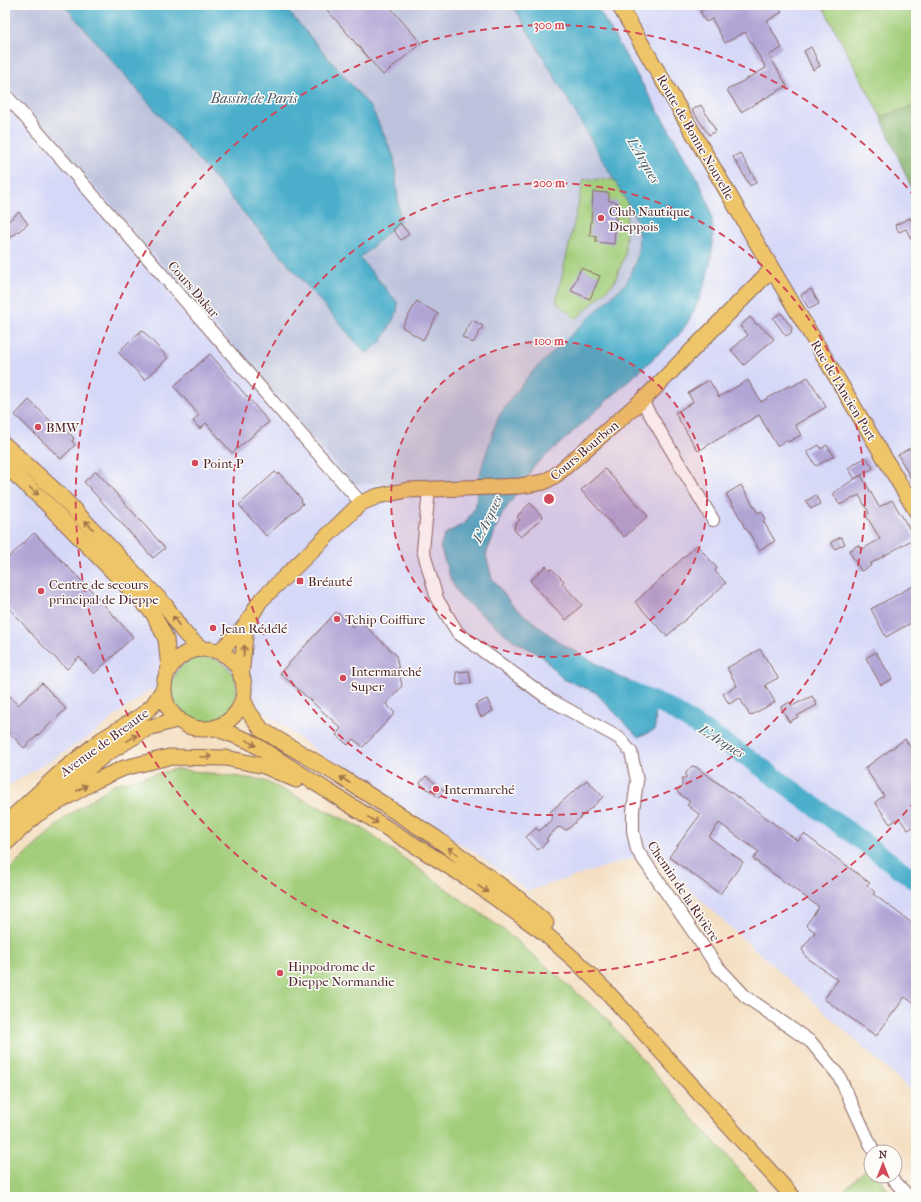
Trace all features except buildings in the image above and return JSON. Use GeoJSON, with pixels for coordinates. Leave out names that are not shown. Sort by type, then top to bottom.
{"type":"FeatureCollection","features":[{"type":"Feature","properties":{"kind":"main road","name":"Route de Bonne Nouvelle"},"geometry":{"type":"LineString","coordinates":[[619,5],[772,269]]}},
{"type":"Feature","properties":{"kind":"main road","name":"Cours Bourbon"},"geometry":{"type":"LineString","coordinates":[[218,651],[246,625],[260,601],[362,503],[378,496],[408,490],[520,486],[544,482],[556,475],[642,401],[772,269]]}},
{"type":"Feature","properties":{"kind":"main road","name":"Rue de l'Ancien Port"},"geometry":{"type":"LineString","coordinates":[[772,269],[916,511]]}},
{"type":"Feature","properties":{"kind":"main road"},"geometry":{"type":"LineString","coordinates":[[5,446],[58,493],[166,606],[181,629],[202,649]]}},
{"type":"Feature","properties":{"kind":"main road"},"geometry":{"type":"LineString","coordinates":[[5,465],[47,504],[153,614],[166,639],[169,668]]}},
{"type":"Feature","properties":{"kind":"main road","name":"Cours Bourbon"},"geometry":{"type":"LineString","coordinates":[[241,677],[246,625]]}},
{"type":"Feature","properties":{"kind":"main road"},"geometry":{"type":"LineString","coordinates":[[610,995],[580,957],[519,899],[436,838],[338,775],[262,730],[249,712],[243,699],[241,677],[236,666],[228,658],[218,651],[202,649],[187,652],[175,661],[169,668],[164,682],[164,688],[170,708],[179,719],[199,728],[215,728],[249,741],[469,879],[542,932],[570,956],[610,995],[794,1197]]}},
{"type":"Feature","properties":{"kind":"main road","name":"Avenue de Breaute"},"geometry":{"type":"LineString","coordinates":[[5,824],[61,772],[100,740],[142,715],[153,705],[164,688]]}},
{"type":"Feature","properties":{"kind":"main road"},"geometry":{"type":"LineString","coordinates":[[215,728],[234,718],[243,699]]}},
{"type":"Feature","properties":{"kind":"main road","name":"Avenue de Breaute"},"geometry":{"type":"LineString","coordinates":[[5,844],[78,776],[106,754],[148,728],[179,719]]}},
{"type":"Feature","properties":{"kind":"main road"},"geometry":{"type":"LineString","coordinates":[[36,815],[95,781],[124,768],[169,757],[226,758],[264,766],[353,807]]}},
{"type":"Feature","properties":{"kind":"street","name":"Cours Dakar"},"geometry":{"type":"LineString","coordinates":[[5,94],[362,503]]}},
{"type":"Feature","properties":{"kind":"street"},"geometry":{"type":"LineString","coordinates":[[642,401],[713,520]]}},
{"type":"Feature","properties":{"kind":"street","name":"Chemin de la Rivière"},"geometry":{"type":"LineString","coordinates":[[429,490],[423,550],[437,599],[458,633],[549,699],[619,738],[631,752],[637,781],[633,810],[633,831],[638,850],[716,965],[745,996],[811,1042],[838,1076],[870,1144]]}},
{"type":"Feature","properties":{"kind":"street"},"geometry":{"type":"LineString","coordinates":[[5,816],[22,809]]}},
{"type":"Feature","properties":{"kind":"street"},"geometry":{"type":"LineString","coordinates":[[897,1184],[909,1197]]}},
{"type":"Feature","properties":{"kind":"shaded area"},"geometry":{"type":"Polygon","coordinates":[[[5,5],[64,5],[366,354],[398,303],[360,258],[399,221],[372,109],[283,5],[513,5],[635,216],[638,228],[639,245],[632,271],[626,283],[531,373],[514,394],[499,416],[495,426],[478,479],[479,482],[353,484],[5,83],[5,5]]]}},
{"type":"Feature","properties":{"kind":"shaded area"},"geometry":{"type":"Polygon","coordinates":[[[596,5],[822,5],[881,117],[916,199],[916,1095],[649,853],[528,891],[480,856],[331,762],[254,704],[149,690],[89,737],[5,788],[5,83],[353,484],[479,482],[475,507],[465,523],[445,534],[460,597],[513,640],[542,656],[563,679],[595,692],[638,737],[656,694],[620,677],[559,642],[513,606],[492,578],[486,555],[501,516],[528,477],[533,467],[679,335],[698,305],[712,254],[712,219],[702,188],[596,5]]]}},
{"type":"Feature","properties":{"kind":"green space"},"geometry":{"type":"Polygon","coordinates":[[[822,5],[916,5],[916,105],[881,117],[822,5]]]}},
{"type":"Feature","properties":{"kind":"green space"},"geometry":{"type":"Polygon","coordinates":[[[916,105],[916,199],[881,117],[916,105]]]}},
{"type":"Feature","properties":{"kind":"green space","name":"Club Nautique Dieppois"},"geometry":{"type":"Polygon","coordinates":[[[584,179],[628,180],[625,255],[614,283],[576,319],[556,302],[584,179]]]}},
{"type":"Feature","properties":{"kind":"green space"},"geometry":{"type":"Polygon","coordinates":[[[204,657],[217,660],[227,667],[234,677],[237,690],[234,703],[227,713],[217,720],[204,723],[191,720],[181,713],[174,703],[171,690],[174,677],[181,667],[191,660],[204,657]]]}},
{"type":"Feature","properties":{"kind":"green space","name":"Hippodrome de Dieppe Normandie"},"geometry":{"type":"Polygon","coordinates":[[[176,769],[263,780],[362,828],[505,931],[604,1016],[763,1197],[5,1197],[5,874],[66,817],[114,784],[176,769]]]}},
{"type":"Feature","properties":{"kind":"green space"},"geometry":{"type":"Polygon","coordinates":[[[863,1172],[863,1184],[883,1184],[894,1197],[837,1197],[863,1172]]]}},
{"type":"Feature","properties":{"kind":"water","name":"Bassin de Paris"},"geometry":{"type":"Polygon","coordinates":[[[64,5],[283,5],[372,109],[394,157],[400,221],[360,258],[398,303],[397,312],[382,341],[366,354],[64,5]]]}},
{"type":"Feature","properties":{"kind":"water"},"geometry":{"type":"Polygon","coordinates":[[[513,5],[596,5],[695,174],[711,214],[713,234],[710,265],[701,295],[695,310],[687,323],[679,335],[533,467],[528,477],[501,516],[486,555],[492,578],[513,606],[559,642],[620,677],[656,694],[655,730],[638,737],[595,692],[563,679],[542,656],[513,640],[460,597],[450,578],[440,547],[445,534],[465,523],[475,507],[479,482],[478,479],[499,416],[531,373],[626,283],[634,266],[638,250],[639,242],[635,216],[513,5]]]}},
{"type":"Feature","properties":{"kind":"waterway","name":"L'Arques"},"geometry":{"type":"LineString","coordinates":[[632,692],[669,708],[753,761],[916,881]]}},
{"type":"Feature","properties":{"kind":"place","name":"Club Nautique Dieppois"},"geometry":{"type":"Point","coordinates":[601,218]}},
{"type":"Feature","properties":{"kind":"place","name":"BMW"},"geometry":{"type":"Point","coordinates":[38,427]}},
{"type":"Feature","properties":{"kind":"place","name":"Point P"},"geometry":{"type":"Point","coordinates":[195,463]}},
{"type":"Feature","properties":{"kind":"place","name":"Bréauté"},"geometry":{"type":"Point","coordinates":[300,581]}},
{"type":"Feature","properties":{"kind":"place","name":"Centre de secours principal de Dieppe"},"geometry":{"type":"Point","coordinates":[41,591]}},
{"type":"Feature","properties":{"kind":"place","name":"Tchip Coiffure"},"geometry":{"type":"Point","coordinates":[337,619]}},
{"type":"Feature","properties":{"kind":"place","name":"Jean Rédélé"},"geometry":{"type":"Point","coordinates":[213,628]}},
{"type":"Feature","properties":{"kind":"place","name":"Intermarché Super"},"geometry":{"type":"Point","coordinates":[343,678]}},
{"type":"Feature","properties":{"kind":"place","name":"Intermarché"},"geometry":{"type":"Point","coordinates":[436,789]}},
{"type":"Feature","properties":{"kind":"place","name":"Hippodrome de Dieppe Normandie"},"geometry":{"type":"Point","coordinates":[280,973]}}]}
